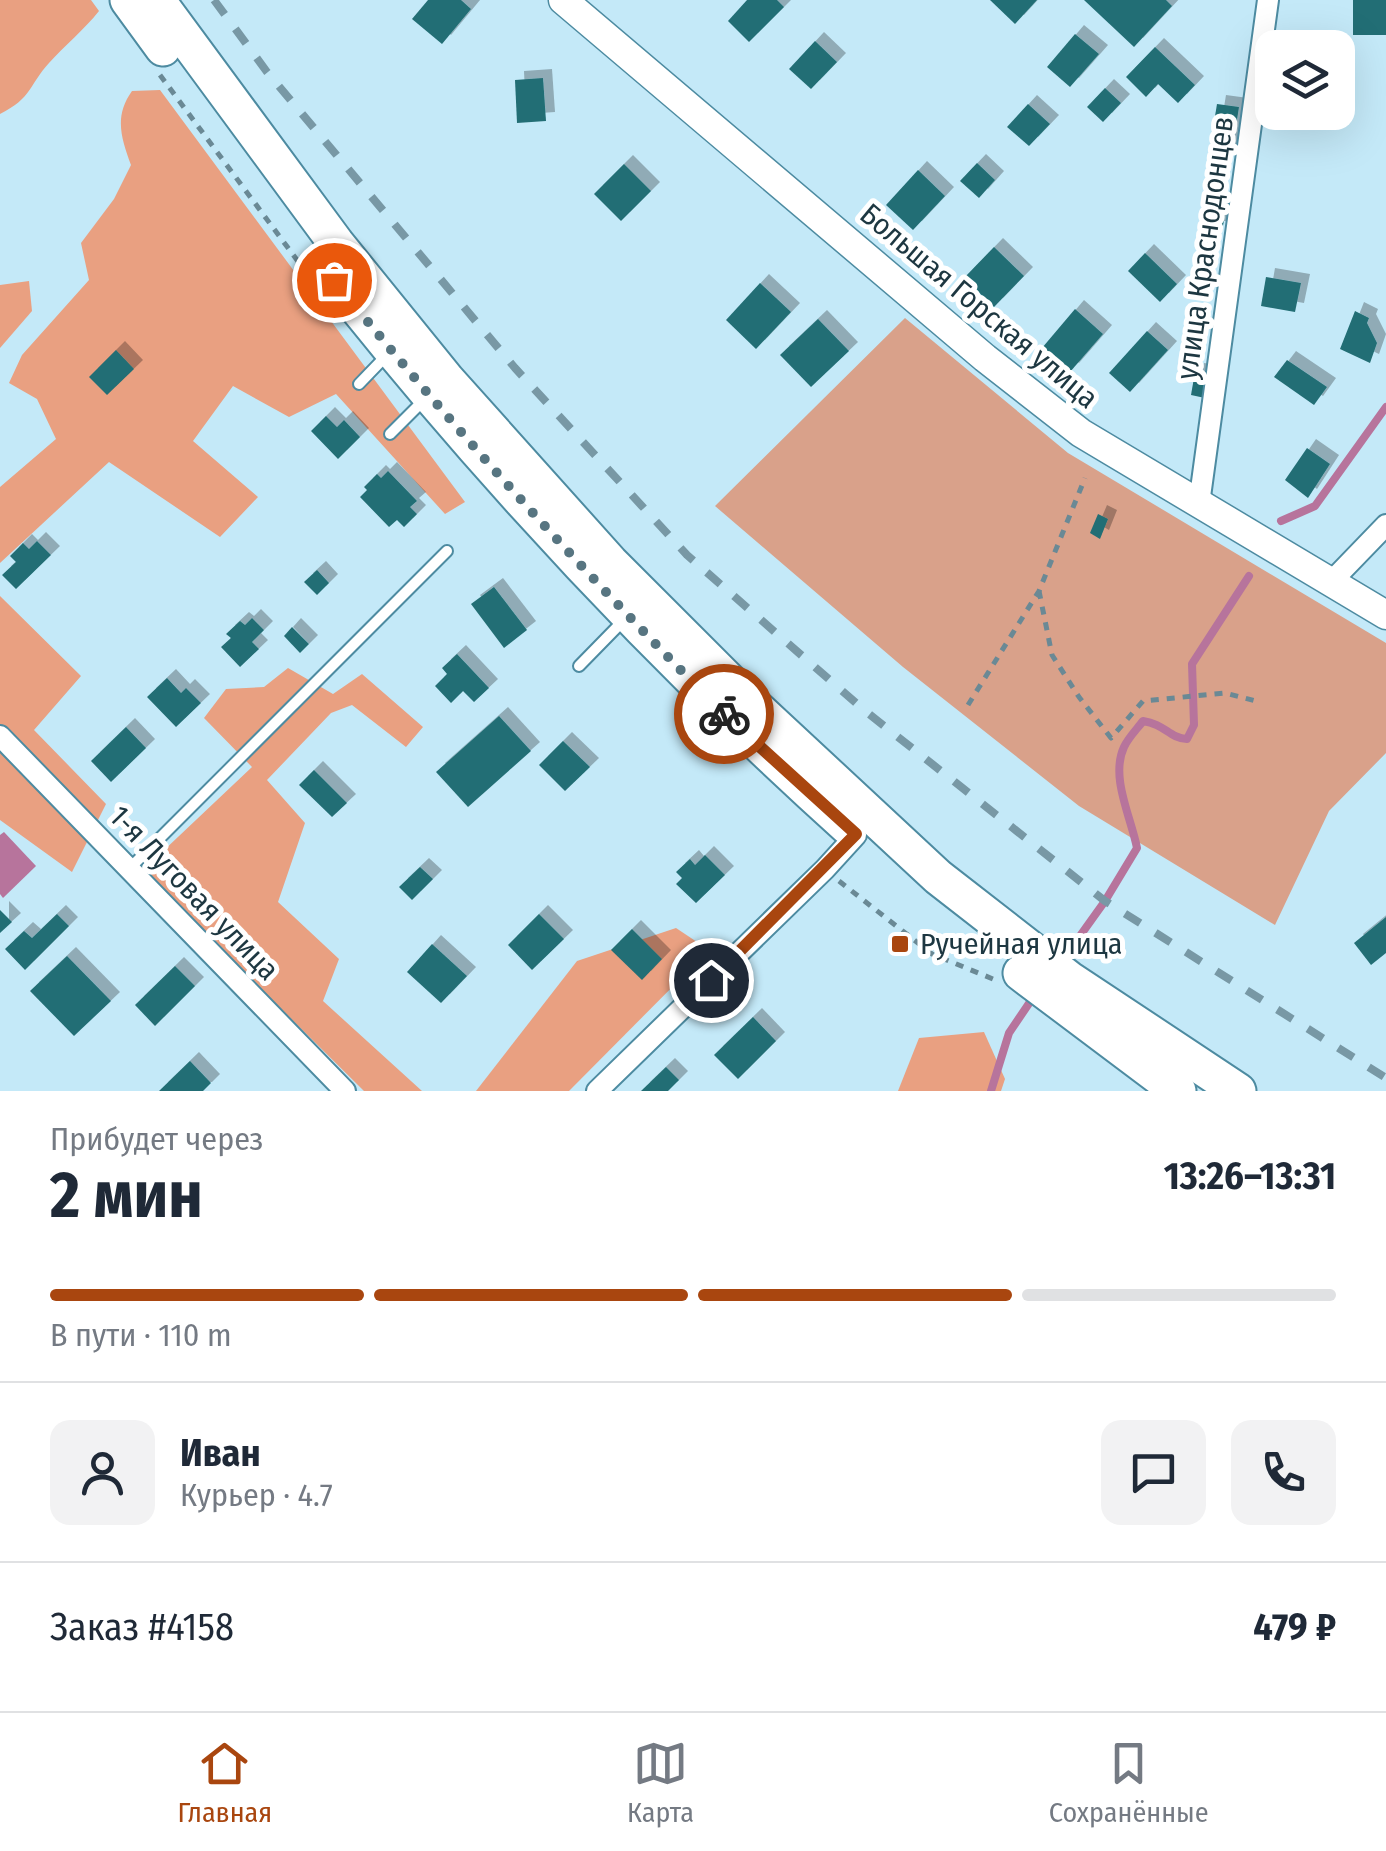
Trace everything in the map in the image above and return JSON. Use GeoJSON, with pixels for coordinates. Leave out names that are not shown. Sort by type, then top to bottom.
{"type":"FeatureCollection","features":[{"type":"Feature","properties":{"kind":"highway"},"geometry":{"type":"LineString","coordinates":[[128,0],[316,256],[428,396],[628,616],[735,725],[924,896],[1049,978],[1238,1091]]}},
{"type":"Feature","properties":{"kind":"highway"},"geometry":{"type":"LineString","coordinates":[[158,0],[336,243],[447,380],[610,562],[753,706],[872,818],[1178,1091]]}},
{"type":"Feature","properties":{"kind":"street","name":"Большая Горская улица"},"geometry":{"type":"LineString","coordinates":[[563,0],[1081,433],[1386,615]]}},
{"type":"Feature","properties":{"kind":"street","name":"улица Краснодонцев"},"geometry":{"type":"LineString","coordinates":[[1198,504],[1268,0]]}},
{"type":"Feature","properties":{"kind":"street"},"geometry":{"type":"LineString","coordinates":[[1330,583],[1386,525]]}},
{"type":"Feature","properties":{"kind":"street","name":"1-я Луговая улица"},"geometry":{"type":"LineString","coordinates":[[0,736],[345,1091]]}},
{"type":"Feature","properties":{"kind":"street"},"geometry":{"type":"LineString","coordinates":[[597,1091],[825,870],[856,834]]}},
{"type":"Feature","properties":{"kind":"lane"},"geometry":{"type":"LineString","coordinates":[[359,384],[391,350]]}},
{"type":"Feature","properties":{"kind":"lane"},"geometry":{"type":"LineString","coordinates":[[390,434],[428,396]]}},
{"type":"Feature","properties":{"kind":"lane"},"geometry":{"type":"LineString","coordinates":[[129,868],[447,551]]}},
{"type":"Feature","properties":{"kind":"lane"},"geometry":{"type":"LineString","coordinates":[[579,666],[628,616]]}},
{"type":"Feature","properties":{"kind":"path"},"geometry":{"type":"LineString","coordinates":[[968,705],[1038,591],[1085,478]]}},
{"type":"Feature","properties":{"kind":"path"},"geometry":{"type":"LineString","coordinates":[[1038,591],[1052,655],[1111,738],[1143,701],[1225,693],[1260,702]]}},
{"type":"Feature","properties":{"kind":"shaded area"},"geometry":{"type":"Polygon","coordinates":[[[0,0],[91,0],[99,11],[49,63],[24,97],[0,114],[0,0]]]}},
{"type":"Feature","properties":{"kind":"shaded area"},"geometry":{"type":"Polygon","coordinates":[[[160,90],[465,502],[445,514],[336,394],[289,417],[233,386],[193,441],[258,497],[220,537],[109,462],[0,563],[0,487],[56,439],[37,399],[9,383],[22,355],[89,280],[81,243],[114,199],[131,165],[121,127],[126,100],[132,91],[160,90]]]}},
{"type":"Feature","properties":{"kind":"shaded area"},"geometry":{"type":"Polygon","coordinates":[[[29,281],[32,311],[0,348],[0,285],[29,281]]]}},
{"type":"Feature","properties":{"kind":"shaded area"},"geometry":{"type":"Polygon","coordinates":[[[905,318],[1068,453],[1386,643],[1386,753],[1329,811],[1275,925],[1079,806],[903,667],[715,506],[905,318]]]}},
{"type":"Feature","properties":{"kind":"shaded area"},"geometry":{"type":"Polygon","coordinates":[[[0,596],[81,676],[34,730],[106,804],[72,872],[0,820],[0,596]]]}},
{"type":"Feature","properties":{"kind":"shaded area"},"geometry":{"type":"Polygon","coordinates":[[[288,668],[333,694],[362,674],[423,727],[406,747],[352,705],[331,713],[267,780],[305,823],[278,902],[339,959],[323,1001],[422,1091],[364,1091],[142,871],[252,767],[204,718],[226,689],[264,687],[288,668]]]}},
{"type":"Feature","properties":{"kind":"shaded area"},"geometry":{"type":"Polygon","coordinates":[[[4,832],[36,866],[3,898],[0,835],[4,832]]]}},
{"type":"Feature","properties":{"kind":"shaded area"},"geometry":{"type":"Polygon","coordinates":[[[676,928],[709,950],[569,1091],[476,1091],[577,961],[676,928]]]}},
{"type":"Feature","properties":{"kind":"shaded area"},"geometry":{"type":"Polygon","coordinates":[[[984,1032],[1005,1079],[1001,1091],[898,1091],[919,1038],[984,1032]]]}},
{"type":"Feature","properties":{"kind":"building"},"geometry":{"type":"Polygon","coordinates":[[[428,0],[461,0],[471,9],[442,44],[412,19],[428,0]]]}},
{"type":"Feature","properties":{"kind":"building"},"geometry":{"type":"Polygon","coordinates":[[[747,0],[777,0],[784,7],[749,42],[728,21],[747,0]]]}},
{"type":"Feature","properties":{"kind":"building"},"geometry":{"type":"Polygon","coordinates":[[[990,0],[1037,0],[1015,24],[990,0]]]}},
{"type":"Feature","properties":{"kind":"building"},"geometry":{"type":"Polygon","coordinates":[[[1084,0],[1166,0],[1172,6],[1134,47],[1084,0]]]}},
{"type":"Feature","properties":{"kind":"building"},"geometry":{"type":"Polygon","coordinates":[[[1353,0],[1386,0],[1386,35],[1355,35],[1353,0]]]}},
{"type":"Feature","properties":{"kind":"building"},"geometry":{"type":"Polygon","coordinates":[[[1075,34],[1099,54],[1070,87],[1047,67],[1075,34]]]}},
{"type":"Feature","properties":{"kind":"building"},"geometry":{"type":"Polygon","coordinates":[[[815,41],[837,62],[811,89],[789,69],[815,41]]]}},
{"type":"Feature","properties":{"kind":"building"},"geometry":{"type":"Polygon","coordinates":[[[1155,47],[1195,85],[1178,103],[1158,84],[1146,97],[1126,77],[1155,47]]]}},
{"type":"Feature","properties":{"kind":"building"},"geometry":{"type":"Polygon","coordinates":[[[543,78],[546,121],[517,123],[515,80],[543,78]]]}},
{"type":"Feature","properties":{"kind":"building"},"geometry":{"type":"Polygon","coordinates":[[[1105,88],[1121,103],[1103,122],[1087,107],[1105,88]]]}},
{"type":"Feature","properties":{"kind":"building"},"geometry":{"type":"Polygon","coordinates":[[[1028,104],[1050,124],[1029,146],[1007,127],[1028,104]]]}},
{"type":"Feature","properties":{"kind":"building"},"geometry":{"type":"Polygon","coordinates":[[[1217,104],[1239,107],[1231,157],[1209,153],[1217,104]]]}},
{"type":"Feature","properties":{"kind":"building"},"geometry":{"type":"Polygon","coordinates":[[[977,163],[995,180],[979,198],[960,181],[977,163]]]}},
{"type":"Feature","properties":{"kind":"building"},"geometry":{"type":"Polygon","coordinates":[[[624,164],[651,191],[621,221],[594,194],[624,164]]]}},
{"type":"Feature","properties":{"kind":"building"},"geometry":{"type":"Polygon","coordinates":[[[918,170],[945,196],[913,230],[886,205],[918,170]]]}},
{"type":"Feature","properties":{"kind":"building"},"geometry":{"type":"Polygon","coordinates":[[[1213,201],[1227,204],[1222,231],[1209,229],[1213,201]]]}},
{"type":"Feature","properties":{"kind":"building"},"geometry":{"type":"Polygon","coordinates":[[[994,247],[1024,276],[994,307],[964,278],[994,247]]]}},
{"type":"Feature","properties":{"kind":"building"},"geometry":{"type":"Polygon","coordinates":[[[1145,253],[1177,284],[1160,302],[1128,271],[1145,253]]]}},
{"type":"Feature","properties":{"kind":"building"},"geometry":{"type":"Polygon","coordinates":[[[1266,277],[1301,283],[1295,312],[1261,306],[1266,277]]]}},
{"type":"Feature","properties":{"kind":"building"},"geometry":{"type":"Polygon","coordinates":[[[760,283],[791,312],[756,349],[726,320],[760,283]]]}},
{"type":"Feature","properties":{"kind":"building"},"geometry":{"type":"Polygon","coordinates":[[[1075,309],[1103,334],[1070,372],[1042,348],[1075,309]]]}},
{"type":"Feature","properties":{"kind":"building"},"geometry":{"type":"Polygon","coordinates":[[[1355,311],[1369,318],[1367,323],[1377,343],[1370,363],[1340,349],[1355,311]]]}},
{"type":"Feature","properties":{"kind":"building"},"geometry":{"type":"Polygon","coordinates":[[[818,319],[849,351],[811,387],[780,355],[818,319]]]}},
{"type":"Feature","properties":{"kind":"building"},"geometry":{"type":"Polygon","coordinates":[[[1147,331],[1168,350],[1130,392],[1109,373],[1147,331]]]}},
{"type":"Feature","properties":{"kind":"building"},"geometry":{"type":"Polygon","coordinates":[[[116,350],[134,369],[107,395],[89,377],[116,350]]]}},
{"type":"Feature","properties":{"kind":"building"},"geometry":{"type":"Polygon","coordinates":[[[1287,360],[1327,387],[1314,405],[1274,377],[1287,360]]]}},
{"type":"Feature","properties":{"kind":"building"},"geometry":{"type":"Polygon","coordinates":[[[1195,372],[1209,374],[1205,398],[1191,395],[1195,372]]]}},
{"type":"Feature","properties":{"kind":"building"},"geometry":{"type":"Polygon","coordinates":[[[326,416],[337,427],[344,420],[360,437],[338,459],[311,431],[326,416]]]}},
{"type":"Feature","properties":{"kind":"building"},"geometry":{"type":"Polygon","coordinates":[[[1307,448],[1330,464],[1308,498],[1285,480],[1307,448]]]}},
{"type":"Feature","properties":{"kind":"building"},"geometry":{"type":"Polygon","coordinates":[[[388,471],[417,501],[410,507],[417,514],[404,527],[397,520],[389,527],[360,497],[377,474],[381,478],[388,471]]]}},
{"type":"Feature","properties":{"kind":"building"},"geometry":{"type":"Polygon","coordinates":[[[1098,514],[1108,519],[1100,539],[1090,533],[1098,514]]]}},
{"type":"Feature","properties":{"kind":"building"},"geometry":{"type":"Polygon","coordinates":[[[37,541],[51,555],[16,589],[2,575],[16,562],[10,556],[23,543],[29,549],[37,541]]]}},
{"type":"Feature","properties":{"kind":"building"},"geometry":{"type":"Polygon","coordinates":[[[317,570],[329,583],[317,595],[304,582],[317,570]]]}},
{"type":"Feature","properties":{"kind":"building"},"geometry":{"type":"Polygon","coordinates":[[[494,587],[527,630],[504,648],[471,604],[494,587]]]}},
{"type":"Feature","properties":{"kind":"building"},"geometry":{"type":"Polygon","coordinates":[[[252,618],[264,630],[252,642],[259,649],[240,667],[221,647],[231,638],[226,634],[240,621],[245,625],[252,618]]]}},
{"type":"Feature","properties":{"kind":"building"},"geometry":{"type":"Polygon","coordinates":[[[292,627],[309,644],[300,653],[284,636],[292,627]]]}},
{"type":"Feature","properties":{"kind":"building"},"geometry":{"type":"Polygon","coordinates":[[[457,654],[489,688],[474,702],[463,691],[451,703],[435,686],[447,674],[442,668],[457,654]]]}},
{"type":"Feature","properties":{"kind":"building"},"geometry":{"type":"Polygon","coordinates":[[[167,678],[181,693],[186,688],[201,703],[176,727],[147,697],[167,678]]]}},
{"type":"Feature","properties":{"kind":"building"},"geometry":{"type":"Polygon","coordinates":[[[499,716],[531,751],[468,807],[436,772],[499,716]]]}},
{"type":"Feature","properties":{"kind":"building"},"geometry":{"type":"Polygon","coordinates":[[[126,727],[146,748],[111,782],[91,761],[126,727]]]}},
{"type":"Feature","properties":{"kind":"building"},"geometry":{"type":"Polygon","coordinates":[[[563,741],[590,767],[565,791],[539,765],[563,741]]]}},
{"type":"Feature","properties":{"kind":"building"},"geometry":{"type":"Polygon","coordinates":[[[314,770],[347,803],[332,817],[299,785],[314,770]]]}},
{"type":"Feature","properties":{"kind":"building"},"geometry":{"type":"Polygon","coordinates":[[[705,855],[725,875],[696,903],[676,884],[682,878],[676,872],[690,859],[695,865],[705,855]]]}},
{"type":"Feature","properties":{"kind":"building"},"geometry":{"type":"Polygon","coordinates":[[[420,867],[433,879],[412,900],[399,887],[420,867]]]}},
{"type":"Feature","properties":{"kind":"building"},"geometry":{"type":"Polygon","coordinates":[[[0,910],[12,922],[0,933],[0,910]]]}},
{"type":"Feature","properties":{"kind":"building"},"geometry":{"type":"Polygon","coordinates":[[[57,914],[69,926],[25,970],[5,949],[24,931],[32,938],[57,914]]]}},
{"type":"Feature","properties":{"kind":"building"},"geometry":{"type":"Polygon","coordinates":[[[539,914],[564,939],[532,970],[508,945],[539,914]]]}},
{"type":"Feature","properties":{"kind":"building"},"geometry":{"type":"Polygon","coordinates":[[[1386,917],[1386,953],[1371,965],[1354,943],[1386,917]]]}},
{"type":"Feature","properties":{"kind":"building"},"geometry":{"type":"Polygon","coordinates":[[[632,929],[662,959],[642,980],[611,950],[632,929]]]}},
{"type":"Feature","properties":{"kind":"building"},"geometry":{"type":"Polygon","coordinates":[[[432,944],[467,976],[441,1003],[407,972],[432,944]]]}},
{"type":"Feature","properties":{"kind":"building"},"geometry":{"type":"Polygon","coordinates":[[[67,956],[111,1001],[74,1036],[30,991],[67,956]]]}},
{"type":"Feature","properties":{"kind":"building"},"geometry":{"type":"Polygon","coordinates":[[[175,966],[195,986],[155,1026],[135,1005],[175,966]]]}},
{"type":"Feature","properties":{"kind":"building"},"geometry":{"type":"Polygon","coordinates":[[[753,1017],[776,1041],[738,1079],[714,1055],[753,1017]]]}},
{"type":"Feature","properties":{"kind":"building"},"geometry":{"type":"Polygon","coordinates":[[[190,1061],[211,1083],[203,1091],[159,1091],[190,1061]]]}},
{"type":"Feature","properties":{"kind":"building"},"geometry":{"type":"Polygon","coordinates":[[[666,1067],[679,1080],[668,1091],[641,1091],[666,1067]]]}},
{"type":"Feature","properties":{"kind":"waterway"},"geometry":{"type":"LineString","coordinates":[[1281,521],[1315,506],[1386,407]]}},
{"type":"Feature","properties":{"kind":"waterway"},"geometry":{"type":"LineString","coordinates":[[1062,961],[1137,848],[1120,784],[1124,747],[1143,721],[1187,739],[1194,725],[1192,664],[1249,576]]}},
{"type":"Feature","properties":{"kind":"waterway"},"geometry":{"type":"LineString","coordinates":[[991,1091],[1009,1033],[1034,996]]}},
{"type":"Feature","properties":{"kind":"railway"},"geometry":{"type":"LineString","coordinates":[[214,0],[267,72],[515,368],[687,555],[864,710],[1105,901],[1386,1078]]}},
{"type":"Feature","properties":{"kind":"way so far"},"geometry":{"type":"LineString","coordinates":[[334,280],[428,396],[592,581],[724,714]]}},
{"type":"Feature","properties":{"kind":"place","name":"Ручейная улица"},"geometry":{"type":"Point","coordinates":[900,944]}},
{"type":"Feature","properties":{"kind":"route"},"geometry":{"type":"LineString","coordinates":[[711,980],[825,870],[856,834],[724,714]]}}]}
